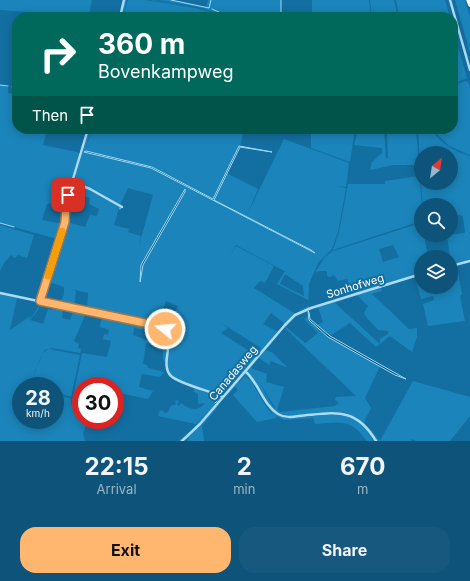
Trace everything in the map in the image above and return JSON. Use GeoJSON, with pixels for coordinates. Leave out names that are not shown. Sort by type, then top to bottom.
{"type":"FeatureCollection","features":[{"type":"Feature","properties":{"kind":"highway"},"geometry":{"type":"LineString","coordinates":[[468,0],[470,6]]}},
{"type":"Feature","properties":{"kind":"street"},"geometry":{"type":"LineString","coordinates":[[121,12],[124,0]]}},
{"type":"Feature","properties":{"kind":"street"},"geometry":{"type":"LineString","coordinates":[[450,0],[453,12]]}},
{"type":"Feature","properties":{"kind":"street"},"geometry":{"type":"LineString","coordinates":[[458,28],[470,70]]}},
{"type":"Feature","properties":{"kind":"street"},"geometry":{"type":"LineString","coordinates":[[40,301],[65,222],[66,202],[87,134]]}},
{"type":"Feature","properties":{"kind":"street"},"geometry":{"type":"LineString","coordinates":[[73,182],[90,189],[122,207]]}},
{"type":"Feature","properties":{"kind":"street"},"geometry":{"type":"LineString","coordinates":[[458,264],[470,261]]}},
{"type":"Feature","properties":{"kind":"street","name":"Sonhofweg"},"geometry":{"type":"LineString","coordinates":[[295,315],[311,308],[414,276]]}},
{"type":"Feature","properties":{"kind":"street"},"geometry":{"type":"LineString","coordinates":[[0,293],[159,326],[166,331],[168,337],[167,367],[170,375],[174,378],[223,396]]}},
{"type":"Feature","properties":{"kind":"street","name":"Canadasweg"},"geometry":{"type":"LineString","coordinates":[[182,441],[195,429],[285,324],[295,315]]}},
{"type":"Feature","properties":{"kind":"street"},"geometry":{"type":"LineString","coordinates":[[245,371],[256,383],[270,407],[278,414],[289,417],[338,413],[348,415],[367,428],[376,441]]}},
{"type":"Feature","properties":{"kind":"shaded area"},"geometry":{"type":"Polygon","coordinates":[[[0,0],[92,0],[90,12],[30,12],[0,10],[0,0]]]}},
{"type":"Feature","properties":{"kind":"shaded area"},"geometry":{"type":"Polygon","coordinates":[[[125,0],[127,0],[124,12],[121,12],[125,0]]]}},
{"type":"Feature","properties":{"kind":"shaded area"},"geometry":{"type":"Polygon","coordinates":[[[128,0],[145,0],[188,7],[205,12],[124,12],[128,0]]]}},
{"type":"Feature","properties":{"kind":"shaded area"},"geometry":{"type":"Polygon","coordinates":[[[159,0],[172,0],[206,7],[208,0],[281,0],[281,12],[213,12],[203,8],[159,0]]]}},
{"type":"Feature","properties":{"kind":"shaded area"},"geometry":{"type":"Polygon","coordinates":[[[312,0],[369,0],[370,12],[312,12],[312,0]]]}},
{"type":"Feature","properties":{"kind":"shaded area"},"geometry":{"type":"Polygon","coordinates":[[[370,0],[394,0],[397,12],[371,12],[370,0]]]}},
{"type":"Feature","properties":{"kind":"shaded area"},"geometry":{"type":"Polygon","coordinates":[[[396,0],[445,0],[449,12],[398,12],[396,0]]]}},
{"type":"Feature","properties":{"kind":"shaded area"},"geometry":{"type":"Polygon","coordinates":[[[455,0],[465,0],[470,17],[470,53],[455,0]]]}},
{"type":"Feature","properties":{"kind":"shaded area"},"geometry":{"type":"Polygon","coordinates":[[[458,46],[467,78],[458,82],[458,46]]]}},
{"type":"Feature","properties":{"kind":"shaded area"},"geometry":{"type":"Polygon","coordinates":[[[466,81],[468,82],[470,88],[470,155],[458,150],[458,146],[449,146],[437,134],[458,134],[458,83],[466,81]]]}},
{"type":"Feature","properties":{"kind":"shaded area"},"geometry":{"type":"Polygon","coordinates":[[[0,85],[8,87],[8,93],[12,94],[12,134],[46,134],[43,145],[77,152],[80,155],[66,200],[54,198],[53,203],[47,204],[42,220],[63,224],[43,291],[57,239],[0,223],[0,85]]]}},
{"type":"Feature","properties":{"kind":"shaded area"},"geometry":{"type":"Polygon","coordinates":[[[88,134],[90,134],[86,148],[90,134],[243,134],[240,146],[226,173],[258,189],[247,215],[284,139],[349,163],[346,187],[335,186],[346,188],[338,232],[332,249],[318,263],[309,284],[309,307],[308,286],[308,300],[277,284],[285,271],[236,245],[229,258],[236,246],[274,266],[265,283],[260,281],[254,288],[296,314],[281,328],[284,323],[271,313],[263,324],[276,331],[279,330],[258,355],[257,354],[261,348],[218,321],[228,328],[221,333],[257,356],[224,393],[219,394],[176,379],[169,372],[167,366],[168,330],[178,306],[166,301],[160,316],[171,321],[167,329],[160,326],[87,310],[88,293],[71,289],[76,291],[74,308],[43,301],[43,299],[48,301],[59,301],[64,295],[64,287],[49,282],[48,286],[46,285],[66,216],[68,217],[67,222],[85,227],[90,215],[97,216],[99,209],[89,204],[90,198],[79,195],[82,188],[81,186],[121,207],[121,209],[119,208],[114,225],[129,229],[128,232],[141,236],[139,246],[153,195],[131,186],[150,194],[128,188],[121,203],[122,206],[74,181],[88,134]],[[139,164],[151,168],[315,253],[311,250],[152,167],[139,164]],[[185,189],[141,265],[140,282],[143,265],[185,189]],[[285,274],[280,284],[304,296],[303,286],[285,274]]]}},
{"type":"Feature","properties":{"kind":"shaded area"},"geometry":{"type":"Polygon","coordinates":[[[311,134],[354,134],[350,162],[311,148],[311,134]]]}},
{"type":"Feature","properties":{"kind":"shaded area"},"geometry":{"type":"Polygon","coordinates":[[[357,134],[384,134],[386,158],[388,158],[387,134],[416,134],[417,146],[414,146],[414,165],[393,165],[370,170],[372,162],[382,153],[382,148],[354,145],[357,134]]]}},
{"type":"Feature","properties":{"kind":"shaded area"},"geometry":{"type":"Polygon","coordinates":[[[418,134],[435,134],[448,146],[419,146],[418,134]]]}},
{"type":"Feature","properties":{"kind":"shaded area"},"geometry":{"type":"Polygon","coordinates":[[[239,146],[272,152],[240,147],[214,200],[315,253],[151,168],[84,152],[86,151],[152,167],[213,199],[239,146]]]}},
{"type":"Feature","properties":{"kind":"shaded area"},"geometry":{"type":"Polygon","coordinates":[[[458,152],[470,156],[470,260],[458,263],[458,250],[449,250],[448,242],[458,242],[458,234],[465,233],[463,216],[458,215],[458,198],[422,198],[422,190],[458,190],[458,152]]]}},
{"type":"Feature","properties":{"kind":"shaded area"},"geometry":{"type":"Polygon","coordinates":[[[414,177],[414,190],[421,190],[421,198],[414,198],[414,223],[333,250],[339,232],[348,184],[385,184],[385,181],[414,177]]]}},
{"type":"Feature","properties":{"kind":"shaded area"},"geometry":{"type":"Polygon","coordinates":[[[185,189],[185,192],[143,265],[140,282],[141,265],[185,189]]]}},
{"type":"Feature","properties":{"kind":"shaded area"},"geometry":{"type":"Polygon","coordinates":[[[0,225],[34,235],[27,258],[18,255],[15,258],[11,255],[4,263],[0,271],[0,225]]]}},
{"type":"Feature","properties":{"kind":"shaded area"},"geometry":{"type":"Polygon","coordinates":[[[414,225],[414,242],[425,242],[427,250],[414,250],[414,275],[341,298],[340,297],[342,297],[376,286],[354,293],[347,279],[338,281],[334,275],[330,277],[327,276],[327,271],[319,271],[317,273],[316,271],[325,257],[333,251],[414,225]],[[393,245],[379,249],[383,262],[399,257],[393,245]]]}},
{"type":"Feature","properties":{"kind":"shaded area"},"geometry":{"type":"Polygon","coordinates":[[[458,272],[462,294],[460,296],[465,321],[428,326],[423,304],[434,300],[433,296],[421,299],[420,294],[458,294],[458,272]]]}},
{"type":"Feature","properties":{"kind":"shaded area"},"geometry":{"type":"Polygon","coordinates":[[[381,288],[382,291],[372,294],[409,329],[417,328],[417,337],[412,352],[390,336],[380,344],[380,339],[388,334],[389,331],[378,330],[367,318],[364,313],[368,306],[357,295],[381,288]]]}},
{"type":"Feature","properties":{"kind":"shaded area"},"geometry":{"type":"Polygon","coordinates":[[[0,294],[17,298],[10,330],[33,314],[27,320],[31,317],[41,303],[36,313],[30,320],[43,324],[48,309],[52,310],[53,308],[63,310],[62,318],[70,320],[73,311],[68,308],[91,314],[86,313],[74,341],[79,344],[78,348],[81,349],[80,353],[52,348],[45,350],[35,370],[34,377],[12,377],[12,429],[64,429],[64,396],[71,399],[71,407],[72,402],[72,429],[85,429],[83,433],[85,441],[0,441],[0,294]]]}},
{"type":"Feature","properties":{"kind":"shaded area"},"geometry":{"type":"Polygon","coordinates":[[[341,300],[335,303],[380,344],[376,347],[350,323],[330,336],[317,325],[323,322],[318,307],[341,300]]]}},
{"type":"Feature","properties":{"kind":"shaded area"},"geometry":{"type":"Polygon","coordinates":[[[308,305],[309,308],[297,311],[307,307],[308,305]]]}},
{"type":"Feature","properties":{"kind":"shaded area"},"geometry":{"type":"Polygon","coordinates":[[[308,311],[310,319],[330,336],[406,379],[395,375],[328,337],[309,320],[308,311]]]}},
{"type":"Feature","properties":{"kind":"shaded area"},"geometry":{"type":"Polygon","coordinates":[[[94,313],[157,327],[150,326],[148,331],[135,328],[135,323],[133,335],[166,347],[167,339],[164,332],[159,328],[163,329],[166,333],[168,337],[168,348],[166,364],[163,360],[163,349],[146,343],[143,364],[147,365],[148,368],[164,372],[160,377],[142,374],[139,387],[153,391],[148,399],[124,394],[124,377],[77,377],[82,353],[107,357],[111,341],[103,339],[104,334],[108,335],[109,330],[100,327],[102,316],[92,315],[94,313]]]}},
{"type":"Feature","properties":{"kind":"shaded area"},"geometry":{"type":"Polygon","coordinates":[[[308,316],[308,318],[328,337],[380,366],[365,398],[371,408],[364,422],[380,441],[377,441],[362,422],[346,413],[340,412],[293,416],[284,414],[277,411],[271,406],[258,385],[248,373],[249,368],[256,359],[251,368],[267,374],[266,382],[284,387],[277,410],[280,412],[335,406],[339,403],[335,400],[336,397],[356,396],[286,329],[285,326],[294,317],[286,327],[305,343],[318,333],[304,319],[308,316]],[[257,380],[272,405],[276,408],[257,380]]]}},
{"type":"Feature","properties":{"kind":"shaded area"},"geometry":{"type":"Polygon","coordinates":[[[271,342],[272,343],[266,350],[273,353],[288,368],[271,361],[269,365],[258,357],[271,342]]]}},
{"type":"Feature","properties":{"kind":"shaded area"},"geometry":{"type":"Polygon","coordinates":[[[49,349],[80,355],[75,377],[72,377],[71,397],[64,395],[64,377],[34,377],[40,359],[45,351],[49,349]]]}},
{"type":"Feature","properties":{"kind":"shaded area"},"geometry":{"type":"Polygon","coordinates":[[[245,374],[250,376],[255,381],[266,401],[276,413],[293,418],[336,415],[353,418],[368,430],[376,441],[374,441],[367,432],[373,441],[367,441],[355,428],[350,425],[338,422],[315,424],[313,418],[284,420],[276,416],[276,418],[257,422],[233,395],[238,390],[235,386],[227,396],[226,395],[243,376],[236,386],[245,376],[251,381],[269,411],[273,414],[248,376],[244,375],[245,374]]]}},
{"type":"Feature","properties":{"kind":"shaded area"},"geometry":{"type":"Polygon","coordinates":[[[413,381],[470,397],[470,416],[450,441],[416,441],[412,439],[411,441],[380,441],[413,381]]]}},
{"type":"Feature","properties":{"kind":"shaded area"},"geometry":{"type":"Polygon","coordinates":[[[194,388],[219,395],[220,399],[200,423],[181,441],[178,441],[190,432],[215,403],[196,424],[158,416],[159,412],[162,410],[165,413],[168,412],[171,406],[176,404],[175,402],[177,400],[179,401],[177,405],[179,406],[181,403],[194,409],[200,408],[205,403],[198,404],[198,394],[194,392],[194,388]]]}},
{"type":"Feature","properties":{"kind":"shaded area"},"geometry":{"type":"Polygon","coordinates":[[[217,407],[202,426],[204,441],[187,441],[190,437],[184,441],[200,426],[197,431],[217,407]]]}},
{"type":"Feature","properties":{"kind":"waterway"},"geometry":{"type":"LineString","coordinates":[[171,0],[209,8],[211,0]]}},
{"type":"Feature","properties":{"kind":"waterway"},"geometry":{"type":"LineString","coordinates":[[281,0],[281,12]]}},
{"type":"Feature","properties":{"kind":"waterway"},"geometry":{"type":"LineString","coordinates":[[212,9],[219,12]]}},
{"type":"Feature","properties":{"kind":"waterway"},"geometry":{"type":"LineString","coordinates":[[0,85],[8,86]]}},
{"type":"Feature","properties":{"kind":"waterway"},"geometry":{"type":"LineString","coordinates":[[0,223],[14,227]]}},
{"type":"Feature","properties":{"kind":"waterway"},"geometry":{"type":"LineString","coordinates":[[215,403],[218,400]]}},
{"type":"Feature","properties":{"kind":"slow traffic"},"geometry":{"type":"LineString","coordinates":[[48,276],[62,231]]}},
{"type":"Feature","properties":{"kind":"route"},"geometry":{"type":"LineString","coordinates":[[68,195],[66,202],[65,222],[40,301],[159,326],[165,329]]}}]}
